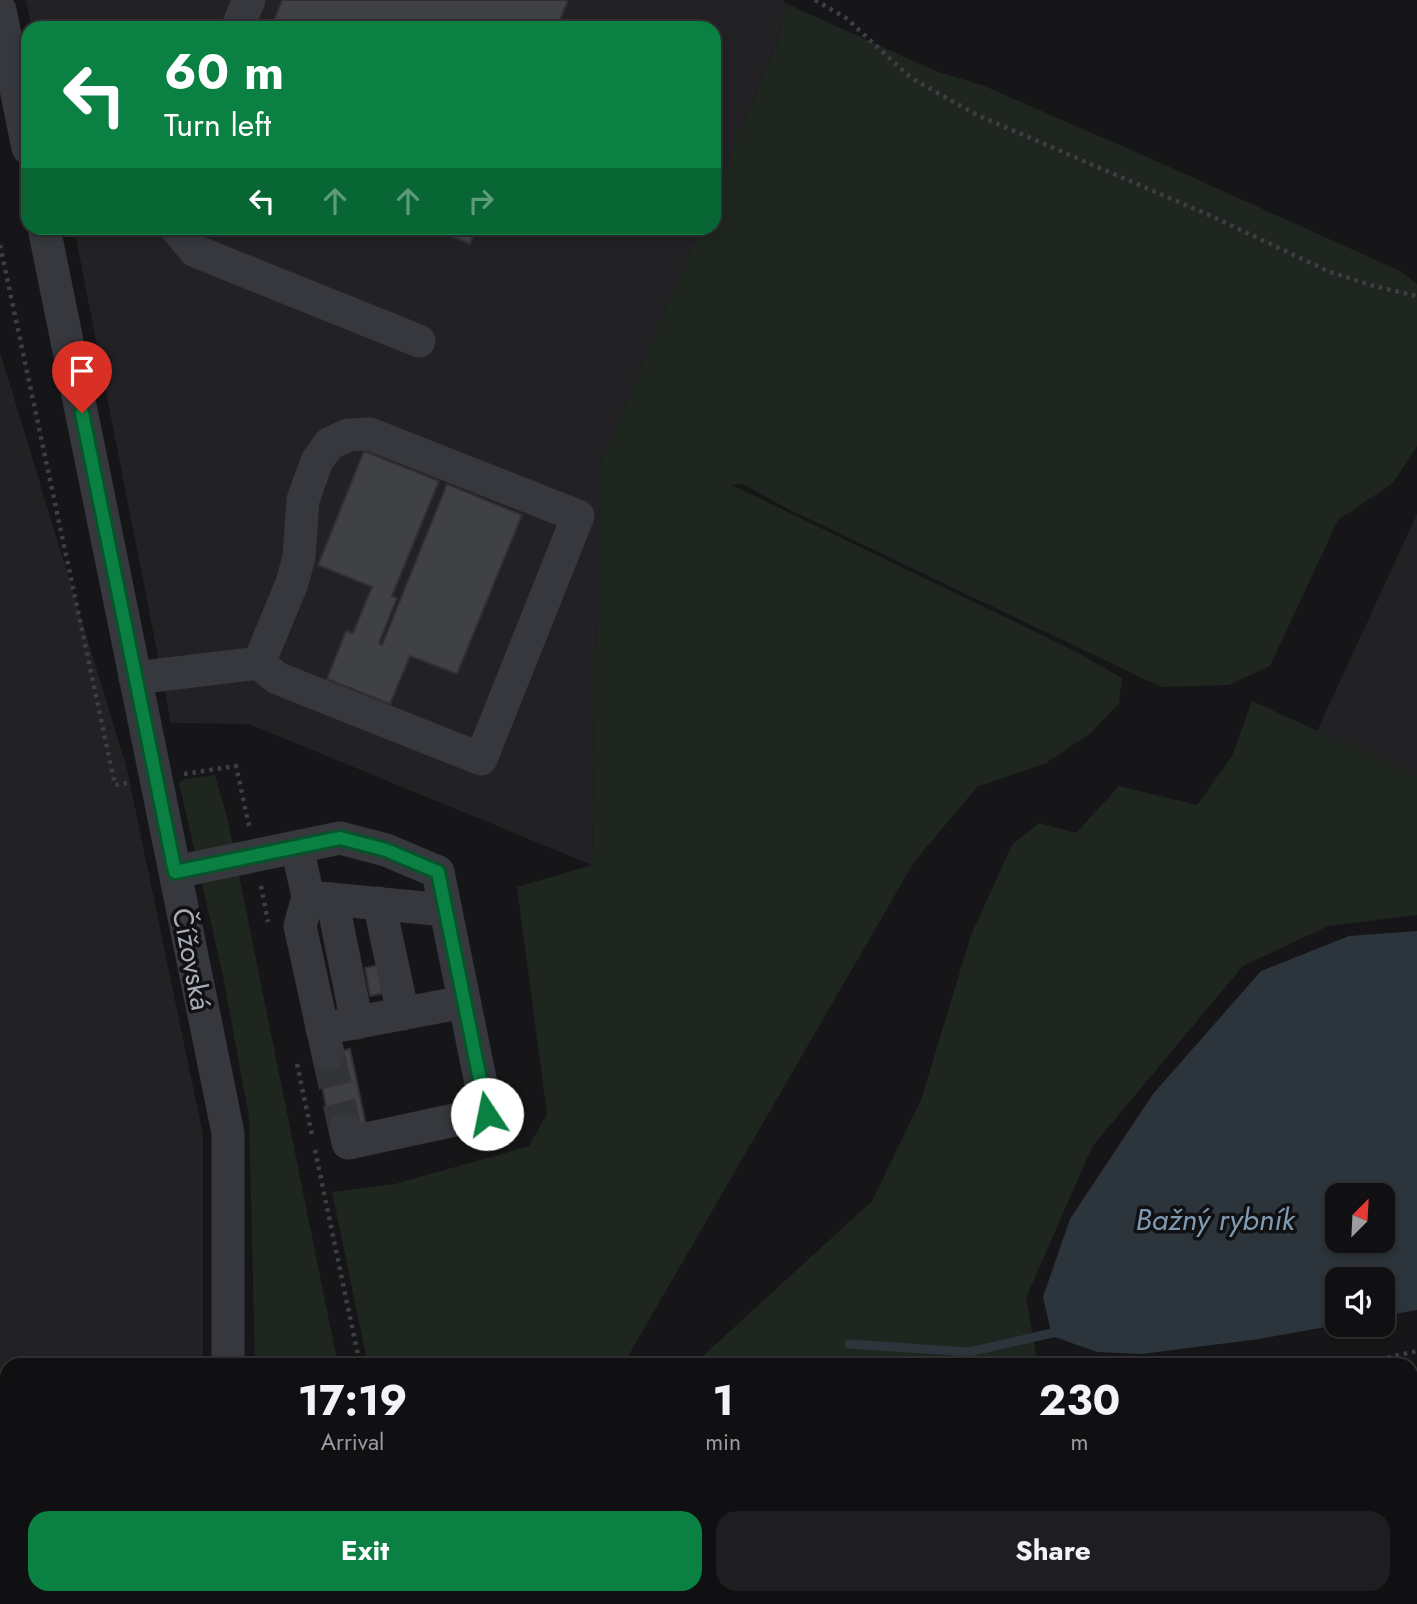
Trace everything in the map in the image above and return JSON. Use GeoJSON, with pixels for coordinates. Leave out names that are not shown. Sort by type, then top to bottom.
{"type":"FeatureCollection","features":[{"type":"Feature","properties":{"kind":"street"},"geometry":{"type":"LineString","coordinates":[[240,21],[249,0]]}},
{"type":"Feature","properties":{"kind":"street"},"geometry":{"type":"LineString","coordinates":[[0,10],[21,114]]}},
{"type":"Feature","properties":{"kind":"street","name":"Čížovská"},"geometry":{"type":"LineString","coordinates":[[45,235],[228,1133],[228,1358]]}},
{"type":"Feature","properties":{"kind":"street"},"geometry":{"type":"LineString","coordinates":[[182,235],[195,251],[419,341]]}},
{"type":"Feature","properties":{"kind":"street"},"geometry":{"type":"LineString","coordinates":[[135,678],[259,663],[277,678],[481,759],[578,516],[370,433],[348,435],[329,444],[317,461],[303,500],[299,557],[292,583],[259,663]]}},
{"type":"Feature","properties":{"kind":"street"},"geometry":{"type":"LineString","coordinates":[[175,872],[340,838],[386,850],[438,872],[487,1114],[348,1143],[345,1129]]}},
{"type":"Feature","properties":{"kind":"street"},"geometry":{"type":"LineString","coordinates":[[297,847],[320,898],[357,1023]]}},
{"type":"Feature","properties":{"kind":"street"},"geometry":{"type":"LineString","coordinates":[[320,898],[446,910]]}},
{"type":"Feature","properties":{"kind":"street"},"geometry":{"type":"LineString","coordinates":[[320,898],[300,926],[325,1042],[357,1023],[464,1002]]}},
{"type":"Feature","properties":{"kind":"street"},"geometry":{"type":"LineString","coordinates":[[379,904],[403,1014]]}},
{"type":"Feature","properties":{"kind":"path"},"geometry":{"type":"LineString","coordinates":[[816,0],[846,18],[911,78],[977,115],[1209,215],[1330,272],[1417,296]]}},
{"type":"Feature","properties":{"kind":"path"},"geometry":{"type":"LineString","coordinates":[[0,245],[115,785],[236,766],[250,834]]}},
{"type":"Feature","properties":{"kind":"path"},"geometry":{"type":"LineString","coordinates":[[258,875],[270,929]]}},
{"type":"Feature","properties":{"kind":"path"},"geometry":{"type":"LineString","coordinates":[[294,1051],[359,1358]]}},
{"type":"Feature","properties":{"kind":"path"},"geometry":{"type":"LineString","coordinates":[[1386,1358],[1417,1351]]}},
{"type":"Feature","properties":{"kind":"shaded area"},"geometry":{"type":"Polygon","coordinates":[[[26,0],[783,0],[785,3],[779,37],[721,177],[721,21],[30,21],[26,0]]]}},
{"type":"Feature","properties":{"kind":"shaded area"},"geometry":{"type":"Polygon","coordinates":[[[785,3],[938,72],[982,85],[1400,271],[1417,284],[1417,446],[1393,483],[1338,520],[1270,666],[1229,685],[1161,687],[784,507],[743,484],[732,485],[1077,652],[1122,678],[1119,703],[1091,733],[1046,763],[977,787],[914,862],[627,1358],[367,1358],[332,1192],[395,1184],[529,1146],[547,1114],[517,887],[592,865],[600,465],[697,235],[721,235],[721,177],[779,38],[785,3]]]}},
{"type":"Feature","properties":{"kind":"shaded area"},"geometry":{"type":"Polygon","coordinates":[[[75,235],[697,235],[600,465],[592,865],[249,724],[171,723],[75,235]]]}},
{"type":"Feature","properties":{"kind":"shaded area"},"geometry":{"type":"Polygon","coordinates":[[[0,352],[127,769],[203,1135],[203,1358],[0,1358],[0,352]]]}},
{"type":"Feature","properties":{"kind":"shaded area"},"geometry":{"type":"Polygon","coordinates":[[[1417,514],[1417,776],[1317,731],[1417,514]]]}},
{"type":"Feature","properties":{"kind":"shaded area"},"geometry":{"type":"Polygon","coordinates":[[[1252,701],[1417,776],[1417,915],[1328,926],[1243,966],[1092,1147],[1026,1298],[1037,1358],[701,1358],[872,1201],[921,1100],[971,935],[1012,845],[1039,823],[1076,833],[1119,786],[1197,805],[1232,756],[1252,701]]]}},
{"type":"Feature","properties":{"kind":"shaded area"},"geometry":{"type":"Polygon","coordinates":[[[215,775],[228,821],[337,1358],[255,1358],[249,1117],[223,976],[179,783],[185,779],[215,775]]]}},
{"type":"Feature","properties":{"kind":"water","name":"Bažný rybník"},"geometry":{"type":"Polygon","coordinates":[[[1417,931],[1417,1310],[1395,1314],[1395,1267],[1325,1267],[1325,1327],[1259,1339],[1142,1354],[1097,1352],[1052,1336],[1043,1297],[1070,1219],[1153,1094],[1261,971],[1349,936],[1417,931]]]}},
{"type":"Feature","properties":{"kind":"building"},"geometry":{"type":"Polygon","coordinates":[[[282,0],[568,0],[560,21],[274,21],[282,0]]]}},
{"type":"Feature","properties":{"kind":"building"},"geometry":{"type":"Polygon","coordinates":[[[448,235],[474,235],[470,244],[448,235]]]}},
{"type":"Feature","properties":{"kind":"building"},"geometry":{"type":"Polygon","coordinates":[[[364,451],[439,481],[392,596],[397,598],[379,643],[382,645],[447,484],[522,515],[457,674],[410,656],[390,704],[327,679],[346,631],[353,633],[372,587],[318,565],[364,451]]]}},
{"type":"Feature","properties":{"kind":"building"},"geometry":{"type":"Polygon","coordinates":[[[379,965],[385,993],[370,996],[365,968],[379,965]]]}},
{"type":"Feature","properties":{"kind":"building"},"geometry":{"type":"Polygon","coordinates":[[[350,1049],[366,1125],[331,1132],[316,1056],[350,1049]]]}},
{"type":"Feature","properties":{"kind":"waterway"},"geometry":{"type":"LineString","coordinates":[[849,1344],[969,1352],[1061,1331]]}},
{"type":"Feature","properties":{"kind":"tunnel"},"geometry":{"type":"LineString","coordinates":[[328,1054],[345,1129]]}},
{"type":"Feature","properties":{"kind":"route"},"geometry":{"type":"LineString","coordinates":[[82,413],[175,872],[340,838],[386,850],[438,872],[487,1114]]}}]}
